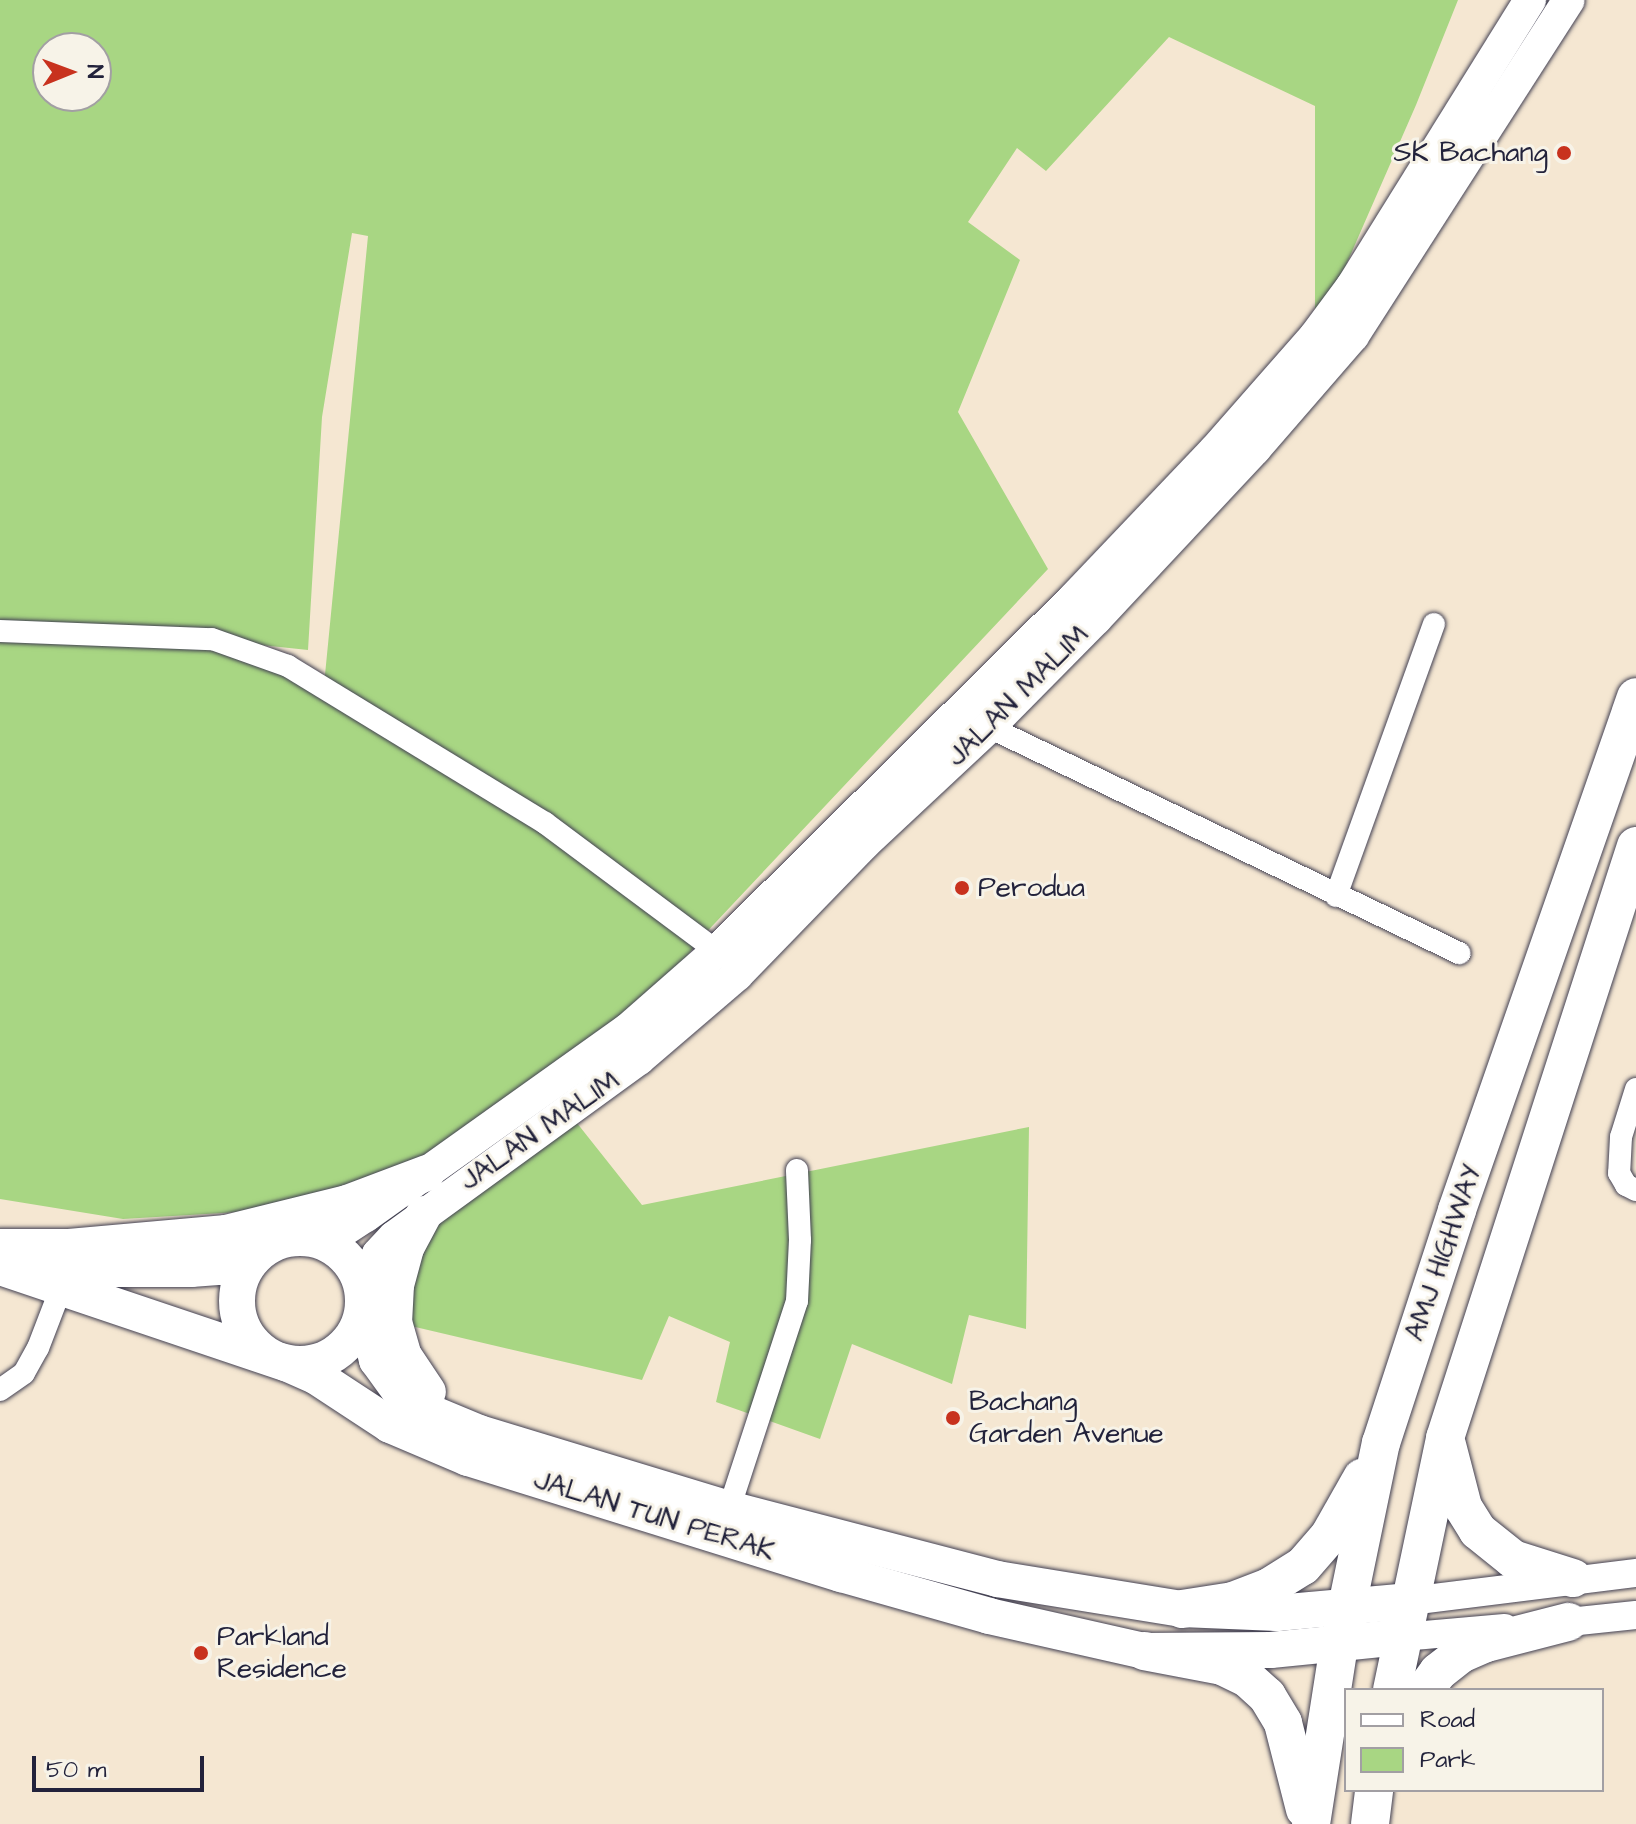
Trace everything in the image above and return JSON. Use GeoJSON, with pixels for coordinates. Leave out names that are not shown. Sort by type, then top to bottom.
{"type":"FeatureCollection","features":[{"type":"Feature","properties":{"kind":"highway","name":"AMJ HIGHWAY"},"geometry":{"type":"LineString","coordinates":[[1309,1824],[1343,1627],[1381,1443],[1457,1210],[1636,697]]}},
{"type":"Feature","properties":{"kind":"highway","name":"AMJ HIGHWAY"},"geometry":{"type":"LineString","coordinates":[[1392,1688],[1445,1438],[1636,846]]}},
{"type":"Feature","properties":{"kind":"highway"},"geometry":{"type":"LineString","coordinates":[[1445,1438],[1463,1507],[1478,1531],[1513,1559],[1573,1578]]}},
{"type":"Feature","properties":{"kind":"highway"},"geometry":{"type":"LineString","coordinates":[[1182,1609],[1233,1601],[1269,1587],[1303,1566],[1329,1536],[1381,1443]]}},
{"type":"Feature","properties":{"kind":"highway"},"geometry":{"type":"LineString","coordinates":[[1426,1688],[1438,1672],[1461,1654],[1486,1643],[1568,1622]]}},
{"type":"Feature","properties":{"kind":"highway"},"geometry":{"type":"LineString","coordinates":[[1144,1651],[1222,1666],[1247,1678],[1267,1696],[1283,1723],[1294,1756],[1309,1824]]}},
{"type":"Feature","properties":{"kind":"main road","name":"JALAN MALIM"},"geometry":{"type":"LineString","coordinates":[[309,1238],[341,1232],[627,1030],[717,951],[1074,598],[1214,451],[1315,336],[1352,286],[1530,0]]}},
{"type":"Feature","properties":{"kind":"main road","name":"JALAN MALIM"},"geometry":{"type":"LineString","coordinates":[[363,1297],[378,1254],[424,1214],[639,1059],[737,975],[864,844],[989,727],[1213,494],[1353,336],[1569,0]]}},
{"type":"Feature","properties":{"kind":"main road"},"geometry":{"type":"LineString","coordinates":[[0,1247],[82,1246],[226,1233],[347,1203],[427,1173]]}},
{"type":"Feature","properties":{"kind":"main road"},"geometry":{"type":"LineString","coordinates":[[424,1214],[406,1248],[396,1285],[394,1322],[404,1356],[423,1386],[441,1407],[479,1433]]}},
{"type":"Feature","properties":{"kind":"main road"},"geometry":{"type":"LineString","coordinates":[[309,1238],[341,1253],[351,1264],[363,1297],[353,1337],[339,1351],[315,1362],[286,1363],[255,1346],[238,1311],[241,1282],[255,1256],[289,1239],[309,1238]]}},
{"type":"Feature","properties":{"kind":"main road","name":"JALAN TUN PERAK"},"geometry":{"type":"LineString","coordinates":[[0,1267],[70,1271],[191,1269],[221,1267],[255,1256]]}},
{"type":"Feature","properties":{"kind":"main road","name":"JALAN TUN PERAK"},"geometry":{"type":"LineString","coordinates":[[0,1267],[286,1363],[350,1397],[390,1425],[468,1458],[841,1574],[1069,1636],[1144,1651],[1343,1627]]}},
{"type":"Feature","properties":{"kind":"main road","name":"JALAN TUN PERAK"},"geometry":{"type":"LineString","coordinates":[[363,1297],[377,1360],[401,1393],[449,1423],[729,1509],[997,1579],[1182,1609],[1277,1613],[1343,1627]]}},
{"type":"Feature","properties":{"kind":"main road"},"geometry":{"type":"LineString","coordinates":[[1343,1627],[1406,1619]]}},
{"type":"Feature","properties":{"kind":"street"},"geometry":{"type":"LineString","coordinates":[[1336,896],[1434,624]]}},
{"type":"Feature","properties":{"kind":"street"},"geometry":{"type":"LineString","coordinates":[[0,631],[212,639],[288,666],[545,823],[717,951]]}},
{"type":"Feature","properties":{"kind":"street"},"geometry":{"type":"LineString","coordinates":[[989,727],[1459,953]]}},
{"type":"Feature","properties":{"kind":"street"},"geometry":{"type":"LineString","coordinates":[[1636,1089],[1621,1137],[1619,1173],[1626,1185],[1636,1190]]}},
{"type":"Feature","properties":{"kind":"street"},"geometry":{"type":"LineString","coordinates":[[729,1509],[797,1301],[800,1240],[797,1170]]}},
{"type":"Feature","properties":{"kind":"street"},"geometry":{"type":"LineString","coordinates":[[0,1390],[24,1373],[38,1348],[61,1288]]}},
{"type":"Feature","properties":{"kind":"street"},"geometry":{"type":"LineString","coordinates":[[1406,1619],[1573,1578],[1636,1573]]}},
{"type":"Feature","properties":{"kind":"street"},"geometry":{"type":"LineString","coordinates":[[1406,1619],[1568,1622],[1636,1615]]}},
{"type":"Feature","properties":{"kind":"green space"},"geometry":{"type":"Polygon","coordinates":[[[0,0],[1458,0],[1416,105],[1315,336],[1315,106],[1169,37],[1046,171],[1017,148],[968,222],[1020,260],[958,412],[1048,569],[700,939],[569,1113],[642,1205],[1029,1127],[1026,1329],[969,1315],[952,1384],[852,1344],[820,1439],[716,1402],[730,1342],[669,1316],[642,1380],[394,1322],[406,1248],[385,1203],[123,1219],[0,1199],[0,0]],[[352,233],[322,417],[308,650],[216,640],[324,685],[368,236],[352,233]]]}},
{"type":"Feature","properties":{"kind":"place","name":"SK Bachang"},"geometry":{"type":"Point","coordinates":[1564,153]}},
{"type":"Feature","properties":{"kind":"place","name":"Perodua"},"geometry":{"type":"Point","coordinates":[962,888]}},
{"type":"Feature","properties":{"kind":"place","name":"Bachang Garden Avenue"},"geometry":{"type":"Point","coordinates":[953,1418]}},
{"type":"Feature","properties":{"kind":"place","name":"Parkland Residence"},"geometry":{"type":"Point","coordinates":[201,1653]}}]}
